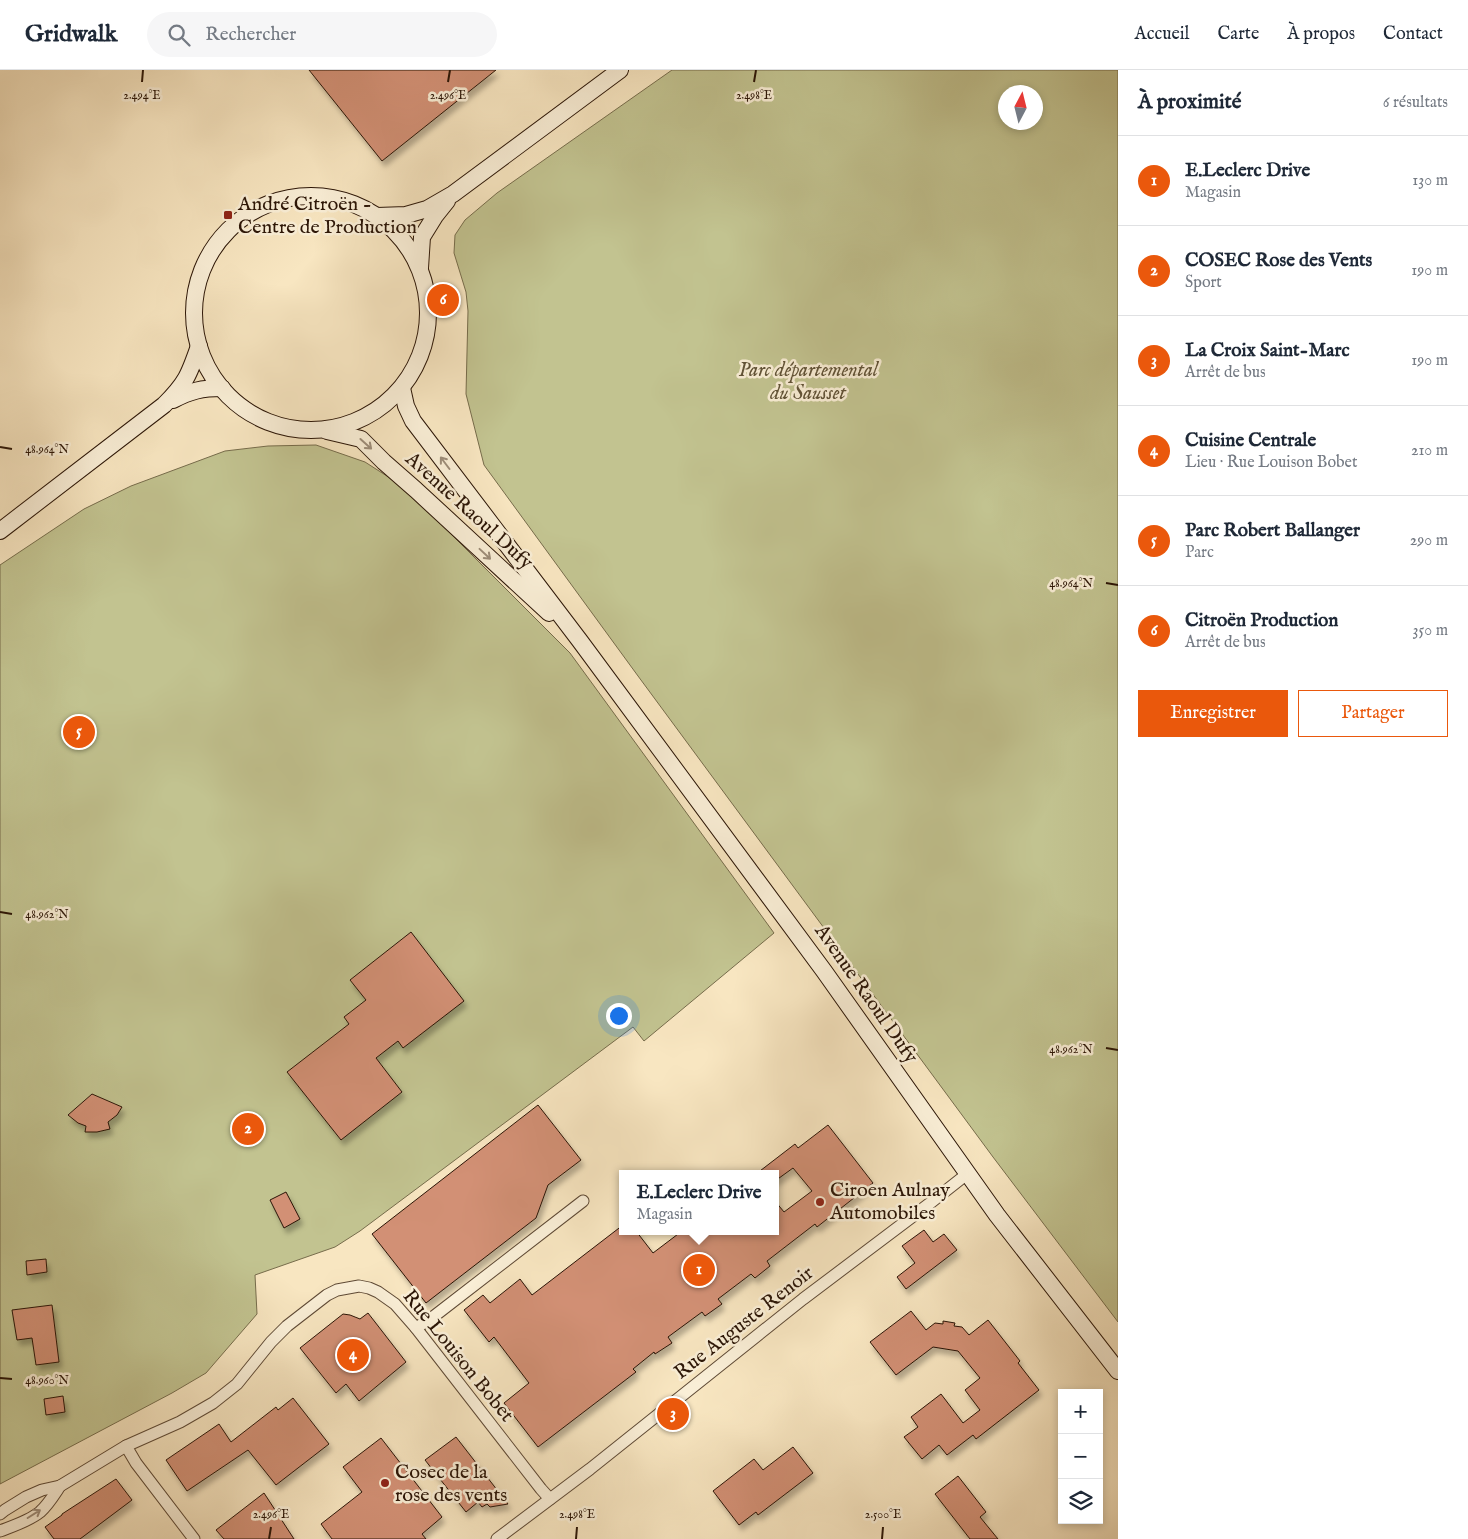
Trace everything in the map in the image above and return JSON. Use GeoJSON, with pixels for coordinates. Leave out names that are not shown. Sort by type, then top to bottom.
{"type":"FeatureCollection","features":[{"type":"Feature","properties":{"kind":"main road"},"geometry":{"type":"LineString","coordinates":[[377,216],[406,215],[427,209],[453,194],[620,70]]}},
{"type":"Feature","properties":{"kind":"main road"},"geometry":{"type":"LineString","coordinates":[[420,268],[422,237],[435,216],[453,194]]}},
{"type":"Feature","properties":{"kind":"main road"},"geometry":{"type":"LineString","coordinates":[[319,196],[349,202],[377,216],[394,230],[420,268],[426,288],[429,309],[428,330],[422,351],[414,370],[402,388],[385,404],[365,417],[343,426],[320,430],[276,425],[256,416],[237,404],[222,388],[208,368],[199,346],[194,321],[195,296],[202,271],[213,249],[229,230],[248,214],[270,203],[294,197],[319,196]]}},
{"type":"Feature","properties":{"kind":"main road"},"geometry":{"type":"LineString","coordinates":[[0,531],[164,405],[180,389],[190,374],[199,346]]}},
{"type":"Feature","properties":{"kind":"main road"},"geometry":{"type":"LineString","coordinates":[[164,405],[187,392],[204,388],[222,388]]}},
{"type":"Feature","properties":{"kind":"main road","name":"Avenue Raoul Dufy"},"geometry":{"type":"LineString","coordinates":[[402,388],[406,406],[413,421],[824,971],[967,1174],[1118,1371]]}},
{"type":"Feature","properties":{"kind":"main road","name":"Avenue Raoul Dufy"},"geometry":{"type":"LineString","coordinates":[[320,430],[361,439],[580,642]]}},
{"type":"Feature","properties":{"kind":"street","name":"Rue Auguste Renoir"},"geometry":{"type":"LineString","coordinates":[[497,1539],[607,1456],[803,1299],[967,1174]]}},
{"type":"Feature","properties":{"kind":"street"},"geometry":{"type":"LineString","coordinates":[[416,1328],[433,1317],[583,1201]]}},
{"type":"Feature","properties":{"kind":"street","name":"Rue Louison Bobet"},"geometry":{"type":"LineString","coordinates":[[60,1486],[126,1446],[180,1422],[213,1403],[237,1384],[274,1338],[287,1326],[327,1295],[337,1290],[358,1286],[378,1292],[395,1304],[416,1328],[550,1499]]}},
{"type":"Feature","properties":{"kind":"street"},"geometry":{"type":"LineString","coordinates":[[126,1446],[136,1463],[194,1539]]}},
{"type":"Feature","properties":{"kind":"street"},"geometry":{"type":"LineString","coordinates":[[0,1514],[42,1490],[60,1486]]}},
{"type":"Feature","properties":{"kind":"street"},"geometry":{"type":"LineString","coordinates":[[0,1531],[39,1512],[60,1486]]}},
{"type":"Feature","properties":{"kind":"green space","name":"Parc départemental du Sausset"},"geometry":{"type":"Polygon","coordinates":[[[672,70],[1118,70],[1118,1322],[993,1157],[484,465],[466,394],[468,311],[466,292],[454,253],[455,235],[465,220],[497,193],[672,70]]]}},
{"type":"Feature","properties":{"kind":"green space"},"geometry":{"type":"Polygon","coordinates":[[[316,445],[365,462],[404,487],[570,653],[774,933],[644,1041],[633,1027],[360,1231],[335,1247],[255,1275],[257,1314],[206,1373],[0,1484],[0,565],[84,509],[131,486],[225,451],[268,446],[316,445]]]}},
{"type":"Feature","properties":{"kind":"building"},"geometry":{"type":"Polygon","coordinates":[[[309,70],[496,70],[382,161],[309,70]]]}},
{"type":"Feature","properties":{"kind":"building"},"geometry":{"type":"Polygon","coordinates":[[[411,932],[464,1001],[403,1048],[398,1041],[376,1058],[402,1092],[341,1140],[287,1072],[349,1024],[344,1017],[366,1000],[350,980],[411,932]]]}},
{"type":"Feature","properties":{"kind":"building"},"geometry":{"type":"Polygon","coordinates":[[[92,1094],[122,1107],[117,1115],[108,1122],[110,1129],[85,1132],[86,1126],[78,1123],[68,1115],[92,1094]]]}},
{"type":"Feature","properties":{"kind":"building"},"geometry":{"type":"Polygon","coordinates":[[[538,1105],[581,1160],[548,1185],[536,1218],[426,1303],[372,1234],[538,1105]]]}},
{"type":"Feature","properties":{"kind":"building"},"geometry":{"type":"Polygon","coordinates":[[[828,1125],[873,1183],[817,1227],[815,1224],[767,1261],[770,1266],[755,1278],[751,1274],[718,1299],[722,1304],[705,1316],[702,1312],[668,1337],[672,1343],[655,1354],[654,1352],[633,1369],[636,1372],[538,1447],[504,1403],[529,1383],[494,1337],[489,1342],[464,1310],[483,1295],[490,1303],[520,1279],[532,1295],[619,1228],[619,1235],[639,1235],[653,1253],[677,1235],[779,1235],[779,1206],[784,1212],[812,1191],[793,1168],[779,1178],[779,1170],[761,1170],[795,1144],[798,1148],[828,1125]]]}},
{"type":"Feature","properties":{"kind":"building"},"geometry":{"type":"Polygon","coordinates":[[[286,1192],[300,1219],[284,1228],[270,1200],[286,1192]]]}},
{"type":"Feature","properties":{"kind":"building"},"geometry":{"type":"Polygon","coordinates":[[[924,1230],[933,1242],[944,1234],[957,1250],[906,1289],[897,1277],[915,1263],[902,1246],[924,1230]]]}},
{"type":"Feature","properties":{"kind":"building"},"geometry":{"type":"Polygon","coordinates":[[[46,1259],[47,1272],[27,1275],[26,1261],[46,1259]]]}},
{"type":"Feature","properties":{"kind":"building"},"geometry":{"type":"Polygon","coordinates":[[[52,1305],[59,1362],[36,1365],[32,1338],[17,1340],[12,1310],[52,1305]]]}},
{"type":"Feature","properties":{"kind":"building"},"geometry":{"type":"Polygon","coordinates":[[[911,1311],[926,1330],[935,1323],[943,1324],[943,1321],[955,1323],[954,1326],[962,1327],[969,1335],[988,1320],[1020,1361],[1018,1363],[1039,1390],[976,1439],[973,1435],[947,1455],[939,1445],[922,1459],[904,1437],[918,1427],[911,1417],[941,1394],[963,1423],[980,1410],[965,1390],[980,1378],[958,1351],[933,1347],[896,1375],[870,1342],[911,1311]]]}},
{"type":"Feature","properties":{"kind":"building"},"geometry":{"type":"Polygon","coordinates":[[[368,1313],[406,1362],[359,1401],[346,1384],[336,1393],[300,1348],[343,1314],[360,1319],[368,1313]]]}},
{"type":"Feature","properties":{"kind":"building"},"geometry":{"type":"Polygon","coordinates":[[[63,1396],[65,1412],[46,1415],[44,1399],[63,1396]]]}},
{"type":"Feature","properties":{"kind":"building"},"geometry":{"type":"Polygon","coordinates":[[[293,1398],[329,1444],[276,1485],[248,1450],[187,1491],[166,1460],[219,1424],[231,1442],[276,1407],[278,1410],[293,1398]]]}},
{"type":"Feature","properties":{"kind":"building"},"geometry":{"type":"Polygon","coordinates":[[[456,1437],[508,1504],[490,1507],[487,1504],[482,1507],[478,1502],[466,1512],[425,1460],[456,1437]]]}},
{"type":"Feature","properties":{"kind":"building","name":"Cosec de la rose des vents"},"geometry":{"type":"Polygon","coordinates":[[[381,1438],[442,1517],[422,1534],[426,1539],[332,1539],[321,1524],[362,1492],[343,1467],[381,1438]]]}},
{"type":"Feature","properties":{"kind":"building"},"geometry":{"type":"Polygon","coordinates":[[[793,1447],[813,1473],[758,1515],[756,1512],[739,1525],[713,1491],[754,1459],[763,1470],[793,1447]]]}},
{"type":"Feature","properties":{"kind":"building"},"geometry":{"type":"Polygon","coordinates":[[[958,1476],[986,1512],[980,1517],[998,1539],[970,1539],[935,1494],[958,1476]]]}},
{"type":"Feature","properties":{"kind":"building"},"geometry":{"type":"Polygon","coordinates":[[[116,1479],[132,1500],[80,1539],[54,1539],[45,1527],[116,1479]]]}},
{"type":"Feature","properties":{"kind":"building"},"geometry":{"type":"Polygon","coordinates":[[[264,1493],[294,1539],[224,1539],[216,1530],[264,1493]]]}},
{"type":"Feature","properties":{"kind":"place","name":"André Citroën - Centre de Production"},"geometry":{"type":"Point","coordinates":[228,215]}},
{"type":"Feature","properties":{"kind":"place","name":"Citroën Production"},"geometry":{"type":"Point","coordinates":[443,300]}},
{"type":"Feature","properties":{"kind":"place","name":"Parc Robert Ballanger"},"geometry":{"type":"Point","coordinates":[79,732]}},
{"type":"Feature","properties":{"kind":"place","name":"COSEC Rose des Vents"},"geometry":{"type":"Point","coordinates":[248,1129]}},
{"type":"Feature","properties":{"kind":"place","name":"Ciroen Aulnay Automobiles"},"geometry":{"type":"Point","coordinates":[820,1202]}},
{"type":"Feature","properties":{"kind":"place","name":"E.Leclerc Drive"},"geometry":{"type":"Point","coordinates":[699,1270]}},
{"type":"Feature","properties":{"kind":"place","name":"Cuisine Centrale"},"geometry":{"type":"Point","coordinates":[353,1355]}},
{"type":"Feature","properties":{"kind":"place","name":"La Croix Saint-Marc"},"geometry":{"type":"Point","coordinates":[673,1414]}},
{"type":"Feature","properties":{"kind":"place","name":"Cosec de la rose des vents"},"geometry":{"type":"Point","coordinates":[385,1483]}}]}
